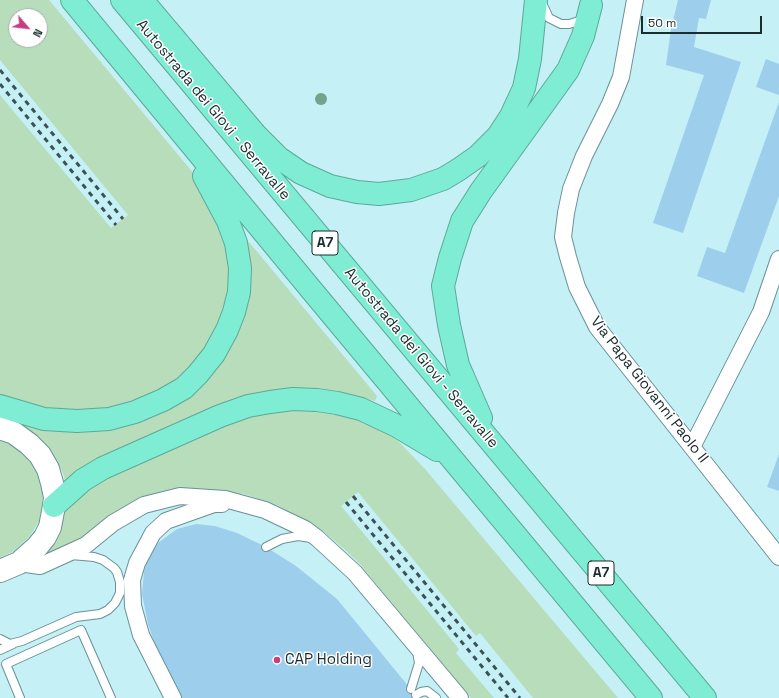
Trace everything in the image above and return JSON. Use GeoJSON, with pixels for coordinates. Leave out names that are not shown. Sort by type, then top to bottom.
{"type":"FeatureCollection","features":[{"type":"Feature","properties":{"kind":"highway"},"geometry":{"type":"LineString","coordinates":[[72,0],[651,698]]}},
{"type":"Feature","properties":{"kind":"highway","name":"Autostrada dei Giovi - Serravalle"},"geometry":{"type":"LineString","coordinates":[[122,0],[705,698]]}},
{"type":"Feature","properties":{"kind":"highway"},"geometry":{"type":"LineString","coordinates":[[142,0],[256,135],[279,158],[301,173],[330,186],[357,192],[379,194],[411,190],[443,178],[458,170],[478,156],[498,136],[511,116],[524,88],[530,59],[536,0]]}},
{"type":"Feature","properties":{"kind":"highway"},"geometry":{"type":"LineString","coordinates":[[496,448],[470,395],[458,365],[449,325],[443,286],[450,258],[462,222],[480,191],[568,70],[583,36],[591,2]]}},
{"type":"Feature","properties":{"kind":"highway"},"geometry":{"type":"LineString","coordinates":[[0,406],[44,419],[77,421],[116,417],[135,412],[163,400],[184,388],[198,374],[214,354],[228,330],[234,312],[238,292],[240,268],[236,243],[228,221],[218,201],[171,119]]}},
{"type":"Feature","properties":{"kind":"highway"},"geometry":{"type":"LineString","coordinates":[[54,506],[83,480],[103,468],[192,427],[248,406],[293,399],[331,402],[361,409],[397,426],[452,459]]}},
{"type":"Feature","properties":{"kind":"main road"},"geometry":{"type":"LineString","coordinates":[[0,428],[14,433],[30,444],[40,455],[48,469],[52,483],[54,506],[50,526],[38,547],[10,567]]}},
{"type":"Feature","properties":{"kind":"street","name":"Via Papa Giovanni Paolo II"},"geometry":{"type":"LineString","coordinates":[[636,0],[621,77],[610,104],[584,156],[572,189],[566,213],[563,237],[576,286],[597,327],[779,557]]}},
{"type":"Feature","properties":{"kind":"street"},"geometry":{"type":"LineString","coordinates":[[692,447],[761,312],[779,259]]}},
{"type":"Feature","properties":{"kind":"street"},"geometry":{"type":"LineString","coordinates":[[10,567],[40,566],[86,545],[112,523],[144,505],[180,496],[226,499],[245,504],[281,517],[304,529],[317,538],[355,573],[460,698]]}},
{"type":"Feature","properties":{"kind":"street"},"geometry":{"type":"LineString","coordinates":[[173,698],[142,635],[133,606],[132,580],[137,563],[153,533],[166,521],[214,504],[245,504]]}},
{"type":"Feature","properties":{"kind":"lane"},"geometry":{"type":"LineString","coordinates":[[540,0],[549,18],[561,24],[569,24],[579,21],[591,2]]}},
{"type":"Feature","properties":{"kind":"lane"},"geometry":{"type":"LineString","coordinates":[[266,547],[282,539],[298,536],[317,538]]}},
{"type":"Feature","properties":{"kind":"lane"},"geometry":{"type":"LineString","coordinates":[[0,650],[76,617],[100,614],[108,610],[118,598],[120,588],[119,577],[117,572],[110,564],[94,557],[64,555]]}},
{"type":"Feature","properties":{"kind":"lane"},"geometry":{"type":"LineString","coordinates":[[20,698],[6,664],[81,630],[111,698]]}},
{"type":"Feature","properties":{"kind":"lane"},"geometry":{"type":"LineString","coordinates":[[0,639],[10,644],[22,641]]}},
{"type":"Feature","properties":{"kind":"lane"},"geometry":{"type":"LineString","coordinates":[[417,646],[419,663],[413,692],[427,691],[436,698]]}},
{"type":"Feature","properties":{"kind":"green space"},"geometry":{"type":"Polygon","coordinates":[[[0,0],[49,0],[190,169],[208,194],[219,214],[233,276],[217,336],[172,387],[107,410],[53,411],[0,398],[0,95],[111,228],[128,215],[0,60],[0,0]]]}},
{"type":"Feature","properties":{"kind":"green space"},"geometry":{"type":"Polygon","coordinates":[[[249,242],[377,396],[375,401],[357,397],[309,393],[66,486],[63,473],[57,462],[46,448],[0,414],[65,429],[206,375],[243,244],[249,242]]]}},
{"type":"Feature","properties":{"kind":"green space"},"geometry":{"type":"Polygon","coordinates":[[[292,408],[351,415],[376,425],[399,442],[425,469],[618,698],[533,698],[480,633],[476,636],[358,492],[341,506],[459,649],[456,653],[494,698],[471,698],[359,563],[323,531],[275,504],[244,494],[204,490],[178,491],[84,540],[39,559],[64,510],[101,479],[232,420],[292,408]]]}},
{"type":"Feature","properties":{"kind":"green space"},"geometry":{"type":"Polygon","coordinates":[[[0,440],[10,444],[22,452],[33,465],[38,474],[42,488],[43,503],[39,521],[30,536],[14,551],[0,558],[0,440]]]}},
{"type":"Feature","properties":{"kind":"building"},"geometry":{"type":"Polygon","coordinates":[[[678,0],[711,0],[706,19],[699,18],[694,47],[741,62],[683,233],[653,223],[704,75],[666,65],[671,29],[678,0]]]}},
{"type":"Feature","properties":{"kind":"building"},"geometry":{"type":"Polygon","coordinates":[[[766,59],[779,64],[779,95],[756,87],[766,59]]]}},
{"type":"Feature","properties":{"kind":"building"},"geometry":{"type":"Polygon","coordinates":[[[779,102],[779,196],[744,293],[697,276],[707,247],[725,253],[779,102]]]}},
{"type":"Feature","properties":{"kind":"building"},"geometry":{"type":"Polygon","coordinates":[[[779,454],[779,491],[767,487],[779,454]]]}},
{"type":"Feature","properties":{"kind":"building"},"geometry":{"type":"Polygon","coordinates":[[[196,524],[215,526],[237,533],[266,547],[296,566],[337,599],[418,698],[181,698],[159,656],[148,624],[142,594],[144,571],[149,556],[158,543],[177,529],[196,524]]]}},
{"type":"Feature","properties":{"kind":"railway"},"geometry":{"type":"LineString","coordinates":[[0,70],[123,219]]}},
{"type":"Feature","properties":{"kind":"railway"},"geometry":{"type":"LineString","coordinates":[[0,84],[116,225]]}},
{"type":"Feature","properties":{"kind":"railway"},"geometry":{"type":"LineString","coordinates":[[353,496],[520,698]]}},
{"type":"Feature","properties":{"kind":"railway"},"geometry":{"type":"LineString","coordinates":[[346,502],[508,698]]}},
{"type":"Feature","properties":{"kind":"place","name":"CAP Holding"},"geometry":{"type":"Point","coordinates":[277,660]}}]}
